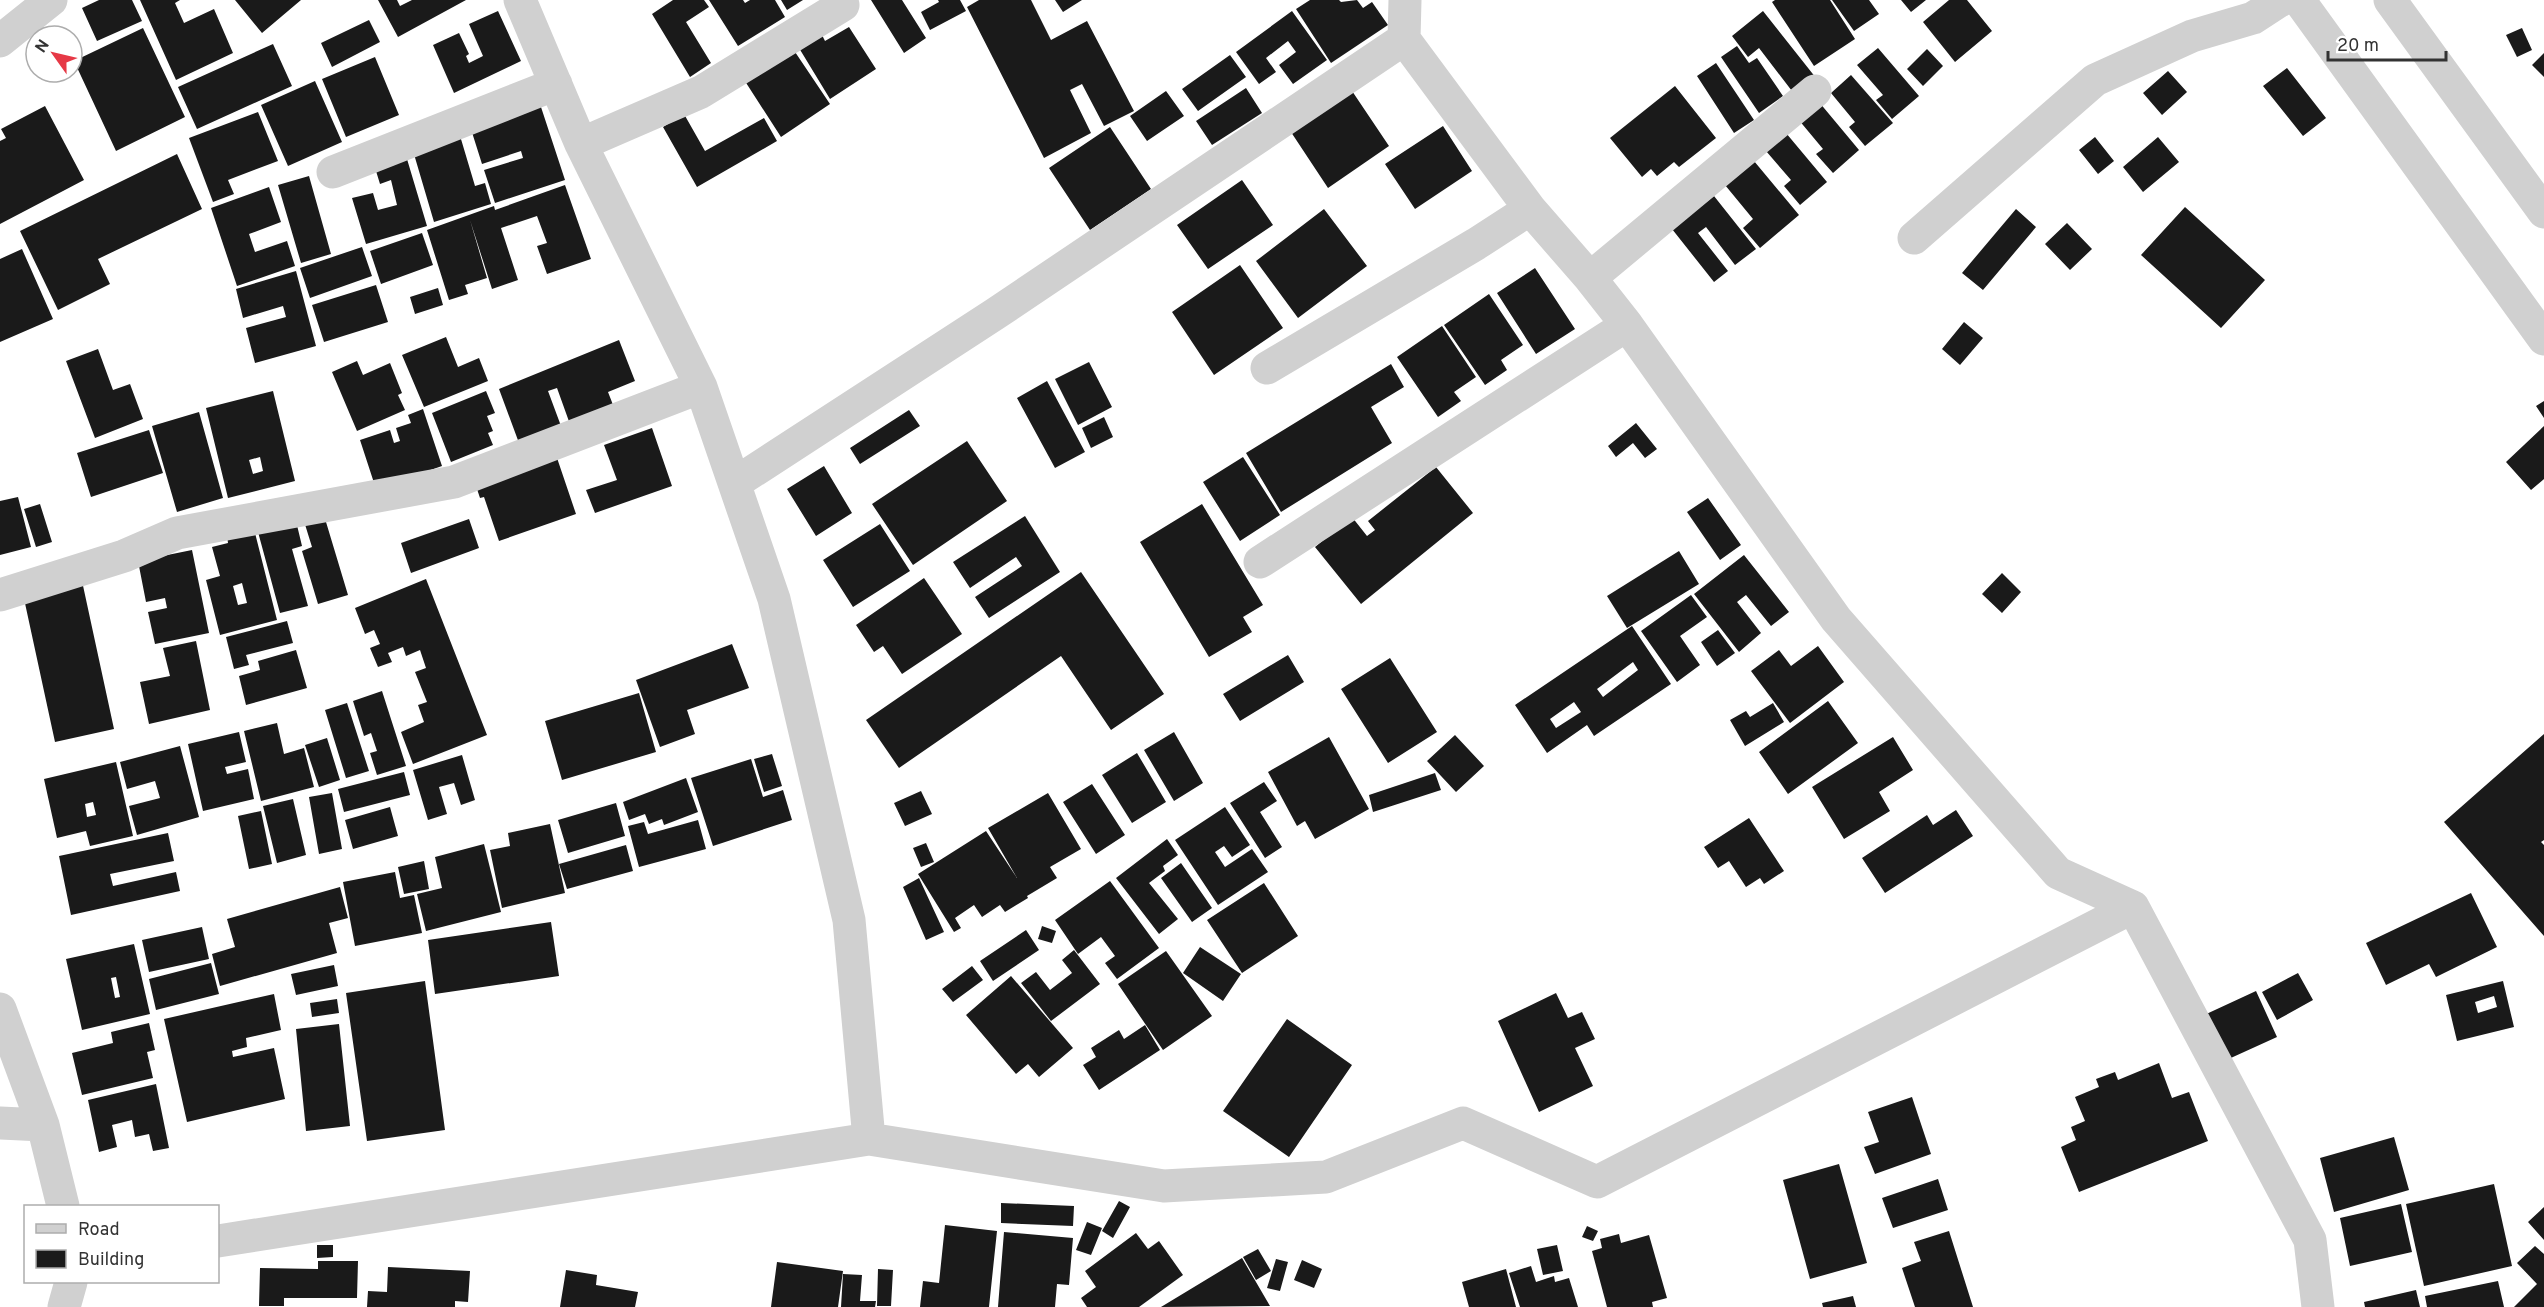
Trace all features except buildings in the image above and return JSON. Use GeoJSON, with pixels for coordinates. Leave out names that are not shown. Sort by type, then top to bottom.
{"type":"FeatureCollection","features":[{"type":"Feature","properties":{"kind":"street"},"geometry":{"type":"LineString","coordinates":[[0,41],[51,0]]}},
{"type":"Feature","properties":{"kind":"street"},"geometry":{"type":"LineString","coordinates":[[520,0],[581,144],[701,387],[774,599],[849,920],[869,1139]]}},
{"type":"Feature","properties":{"kind":"street"},"geometry":{"type":"LineString","coordinates":[[1405,0],[1404,39],[1530,209],[1627,324],[1836,619],[2058,873],[2133,907],[2310,1240],[2318,1307]]}},
{"type":"Feature","properties":{"kind":"street"},"geometry":{"type":"LineString","coordinates":[[1914,238],[2095,80],[2192,36],[2253,18],[2281,0]]}},
{"type":"Feature","properties":{"kind":"street"},"geometry":{"type":"LineString","coordinates":[[2299,0],[2544,339]]}},
{"type":"Feature","properties":{"kind":"street"},"geometry":{"type":"LineString","coordinates":[[2390,0],[2544,212]]}},
{"type":"Feature","properties":{"kind":"street"},"geometry":{"type":"LineString","coordinates":[[581,144],[701,92],[843,5]]}},
{"type":"Feature","properties":{"kind":"street"},"geometry":{"type":"LineString","coordinates":[[735,483],[995,314],[1404,39]]}},
{"type":"Feature","properties":{"kind":"street"},"geometry":{"type":"LineString","coordinates":[[333,172],[556,84]]}},
{"type":"Feature","properties":{"kind":"street"},"geometry":{"type":"LineString","coordinates":[[1590,278],[1815,91]]}},
{"type":"Feature","properties":{"kind":"street"},"geometry":{"type":"LineString","coordinates":[[1267,368],[1476,244],[1530,209]]}},
{"type":"Feature","properties":{"kind":"street"},"geometry":{"type":"LineString","coordinates":[[1260,562],[1627,324]]}},
{"type":"Feature","properties":{"kind":"street"},"geometry":{"type":"LineString","coordinates":[[0,595],[123,556],[177,533],[454,482],[701,387]]}},
{"type":"Feature","properties":{"kind":"street"},"geometry":{"type":"LineString","coordinates":[[219,1241],[869,1139],[1164,1186],[1326,1177],[1463,1123],[1598,1182],[2133,907]]}},
{"type":"Feature","properties":{"kind":"street"},"geometry":{"type":"LineString","coordinates":[[0,1009],[43,1125],[63,1205]]}},
{"type":"Feature","properties":{"kind":"street"},"geometry":{"type":"LineString","coordinates":[[0,1123],[43,1125]]}},
{"type":"Feature","properties":{"kind":"street"},"geometry":{"type":"LineString","coordinates":[[64,1307],[70,1283]]}}]}
